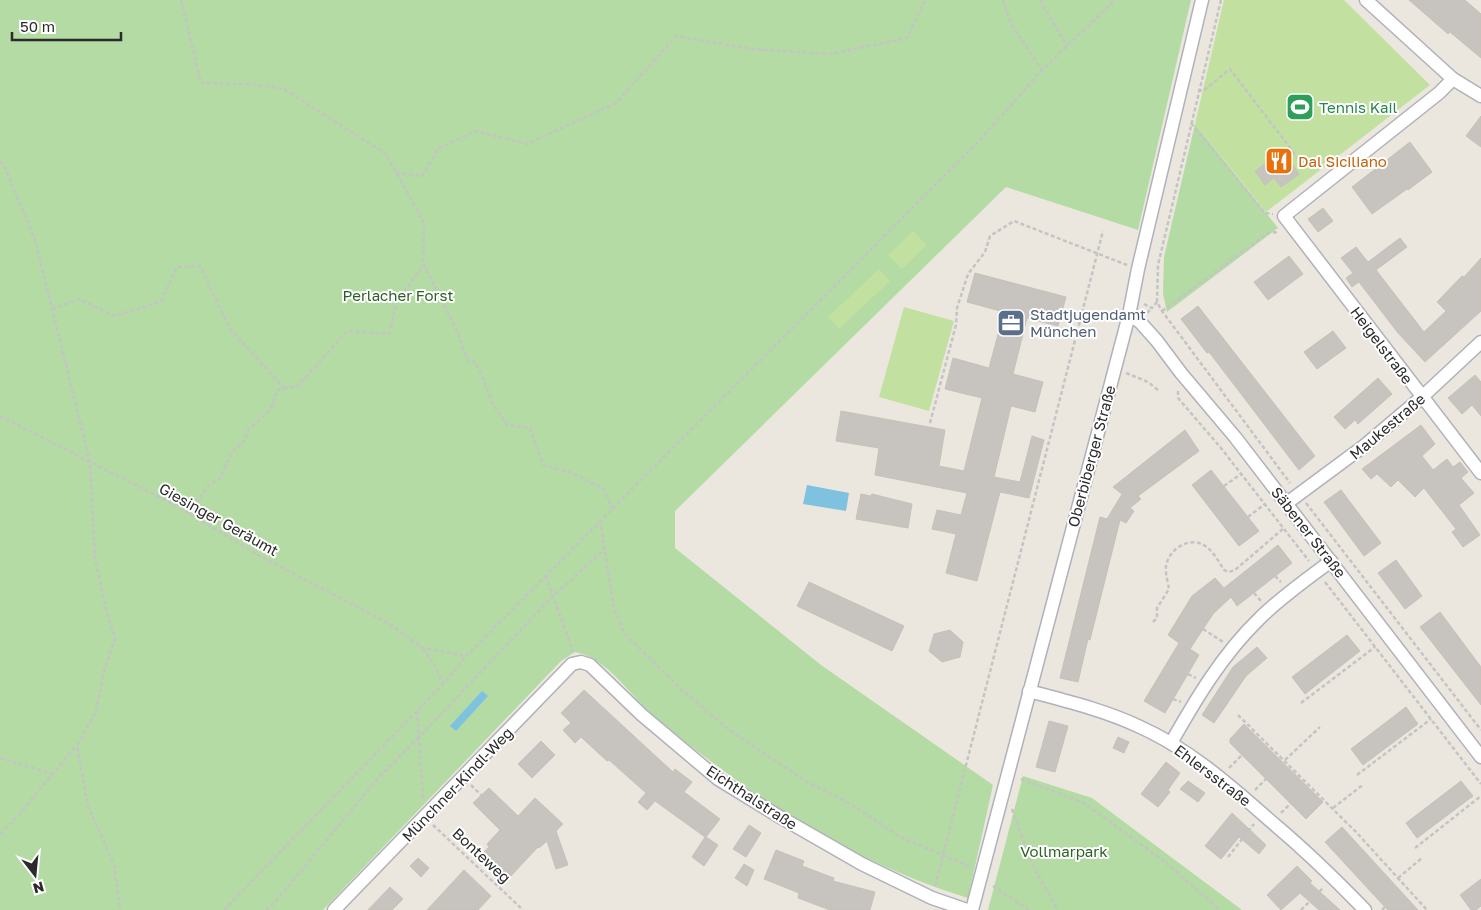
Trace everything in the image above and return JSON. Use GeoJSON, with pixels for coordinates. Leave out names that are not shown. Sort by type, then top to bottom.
{"type":"FeatureCollection","features":[{"type":"Feature","properties":{"kind":"street","name":"Oberbiberger Straße"},"geometry":{"type":"LineString","coordinates":[[972,910],[1129,314],[1202,0]]}},
{"type":"Feature","properties":{"kind":"street"},"geometry":{"type":"LineString","coordinates":[[1366,0],[1453,79],[1481,96]]}},
{"type":"Feature","properties":{"kind":"street"},"geometry":{"type":"LineString","coordinates":[[1284,216],[1439,93],[1453,79]]}},
{"type":"Feature","properties":{"kind":"street","name":"Heigelstraße"},"geometry":{"type":"LineString","coordinates":[[1284,216],[1481,473]]}},
{"type":"Feature","properties":{"kind":"street","name":"Säbener Straße"},"geometry":{"type":"LineString","coordinates":[[1129,314],[1140,322],[1157,341],[1287,503],[1481,757]]}},
{"type":"Feature","properties":{"kind":"street","name":"Maukestraße"},"geometry":{"type":"LineString","coordinates":[[1287,503],[1364,446],[1422,397],[1481,342]]}},
{"type":"Feature","properties":{"kind":"street"},"geometry":{"type":"LineString","coordinates":[[1171,744],[1203,688],[1233,648],[1260,618],[1331,561]]}},
{"type":"Feature","properties":{"kind":"street","name":"Münchner-Kindl-Weg"},"geometry":{"type":"LineString","coordinates":[[334,910],[572,664],[579,662]]}},
{"type":"Feature","properties":{"kind":"street","name":"Eichthalstraße"},"geometry":{"type":"LineString","coordinates":[[579,662],[590,665],[642,715],[718,778],[780,817],[862,864],[939,903]]}},
{"type":"Feature","properties":{"kind":"street","name":"Ehlersstraße"},"geometry":{"type":"LineString","coordinates":[[1029,691],[1116,716],[1140,726],[1171,744],[1220,777],[1263,813],[1333,877],[1365,910]]}},
{"type":"Feature","properties":{"kind":"street"},"geometry":{"type":"LineString","coordinates":[[939,903],[967,910]]}},
{"type":"Feature","properties":{"kind":"path"},"geometry":{"type":"LineString","coordinates":[[182,0],[201,83],[251,84],[284,89],[386,154],[424,223],[424,265],[457,331],[468,361],[475,362],[483,378],[492,404],[507,425],[530,428],[543,466],[572,473],[603,488],[612,508]]}},
{"type":"Feature","properties":{"kind":"path"},"geometry":{"type":"LineString","coordinates":[[396,173],[422,176],[439,148],[476,131],[527,144],[616,103],[676,36],[751,49],[830,54],[907,38],[925,0]]}},
{"type":"Feature","properties":{"kind":"path"},"geometry":{"type":"LineString","coordinates":[[1003,0],[1010,24],[1042,70]]}},
{"type":"Feature","properties":{"kind":"path"},"geometry":{"type":"LineString","coordinates":[[1040,0],[1067,46]]}},
{"type":"Feature","properties":{"kind":"path"},"geometry":{"type":"LineString","coordinates":[[224,910],[442,684],[466,656],[979,140],[1042,70],[1115,0]]}},
{"type":"Feature","properties":{"kind":"path"},"geometry":{"type":"LineString","coordinates":[[1221,0],[1198,90],[1158,265],[1157,302],[1299,494],[1481,730]]}},
{"type":"Feature","properties":{"kind":"path"},"geometry":{"type":"LineString","coordinates":[[1182,86],[1202,91],[1230,70],[1300,161]]}},
{"type":"Feature","properties":{"kind":"path"},"geometry":{"type":"LineString","coordinates":[[1191,122],[1265,214],[1284,216]]}},
{"type":"Feature","properties":{"kind":"path"},"geometry":{"type":"LineString","coordinates":[[0,160],[5,167],[35,240],[90,462],[95,559],[106,609],[115,638],[104,671],[96,711],[77,746],[17,817],[0,834]]}},
{"type":"Feature","properties":{"kind":"path"},"geometry":{"type":"LineString","coordinates":[[930,423],[956,325],[957,308],[968,274],[985,252],[990,236],[1014,221],[1138,269]]}},
{"type":"Feature","properties":{"kind":"path"},"geometry":{"type":"LineString","coordinates":[[1162,311],[1268,233],[1295,230]]}},
{"type":"Feature","properties":{"kind":"path"},"geometry":{"type":"LineString","coordinates":[[939,903],[942,855],[1103,231]]}},
{"type":"Feature","properties":{"kind":"path"},"geometry":{"type":"LineString","coordinates":[[189,514],[208,486],[220,478],[232,452],[245,440],[248,430],[272,406],[277,390],[298,386],[347,331],[389,334],[397,301],[424,265]]}},
{"type":"Feature","properties":{"kind":"path"},"geometry":{"type":"LineString","coordinates":[[52,309],[80,299],[114,316],[162,302],[177,267],[200,266],[230,329],[285,389]]}},
{"type":"Feature","properties":{"kind":"path"},"geometry":{"type":"LineString","coordinates":[[1120,371],[1148,382],[1158,390]]}},
{"type":"Feature","properties":{"kind":"path"},"geometry":{"type":"LineString","coordinates":[[1178,398],[1221,448],[1284,528],[1481,784]]}},
{"type":"Feature","properties":{"kind":"path","name":"Giesinger Geräumt"},"geometry":{"type":"LineString","coordinates":[[0,416],[189,514],[258,555],[388,623],[423,648],[435,666],[442,684]]}},
{"type":"Feature","properties":{"kind":"path"},"geometry":{"type":"LineString","coordinates":[[1224,486],[1241,474]]}},
{"type":"Feature","properties":{"kind":"path"},"geometry":{"type":"LineString","coordinates":[[1248,517],[1265,504]]}},
{"type":"Feature","properties":{"kind":"path"},"geometry":{"type":"LineString","coordinates":[[600,520],[614,609],[625,634],[683,691],[728,729],[807,782],[849,803],[900,837],[942,855],[981,876],[1029,910]]}},
{"type":"Feature","properties":{"kind":"path"},"geometry":{"type":"LineString","coordinates":[[1153,622],[1157,618],[1157,608],[1169,589],[1166,570],[1167,561],[1178,547],[1188,542],[1201,544],[1210,550],[1224,570],[1231,572],[1284,528]]}},
{"type":"Feature","properties":{"kind":"path"},"geometry":{"type":"LineString","coordinates":[[266,910],[275,902],[379,777],[553,596],[605,549]]}},
{"type":"Feature","properties":{"kind":"path"},"geometry":{"type":"LineString","coordinates":[[546,576],[579,662]]}},
{"type":"Feature","properties":{"kind":"path"},"geometry":{"type":"LineString","coordinates":[[1203,629],[1233,648]]}},
{"type":"Feature","properties":{"kind":"path"},"geometry":{"type":"LineString","coordinates":[[1301,703],[1375,647]]}},
{"type":"Feature","properties":{"kind":"path","name":"Giesinger Geräumt"},"geometry":{"type":"LineString","coordinates":[[423,648],[466,656]]}},
{"type":"Feature","properties":{"kind":"path"},"geometry":{"type":"LineString","coordinates":[[417,710],[425,817]]}},
{"type":"Feature","properties":{"kind":"path"},"geometry":{"type":"LineString","coordinates":[[1238,714],[1358,833],[1427,910]]}},
{"type":"Feature","properties":{"kind":"path"},"geometry":{"type":"LineString","coordinates":[[1357,775],[1431,720]]}},
{"type":"Feature","properties":{"kind":"path"},"geometry":{"type":"LineString","coordinates":[[1285,761],[1320,727]]}},
{"type":"Feature","properties":{"kind":"path"},"geometry":{"type":"LineString","coordinates":[[77,746],[88,806],[114,865],[120,910]]}},
{"type":"Feature","properties":{"kind":"path"},"geometry":{"type":"LineString","coordinates":[[1220,777],[1242,755]]}},
{"type":"Feature","properties":{"kind":"path"},"geometry":{"type":"LineString","coordinates":[[0,758],[53,774]]}},
{"type":"Feature","properties":{"kind":"path"},"geometry":{"type":"LineString","coordinates":[[1008,775],[1084,803],[1166,862],[1220,910]]}},
{"type":"Feature","properties":{"kind":"path"},"geometry":{"type":"LineString","coordinates":[[463,777],[484,798]]}},
{"type":"Feature","properties":{"kind":"path"},"geometry":{"type":"LineString","coordinates":[[1333,808],[1364,784]]}},
{"type":"Feature","properties":{"kind":"path"},"geometry":{"type":"LineString","coordinates":[[1415,848],[1481,796]]}},
{"type":"Feature","properties":{"kind":"path"},"geometry":{"type":"LineString","coordinates":[[1000,804],[1012,808],[1024,847],[1058,910]]}},
{"type":"Feature","properties":{"kind":"path"},"geometry":{"type":"LineString","coordinates":[[1228,857],[1263,813]]}},
{"type":"Feature","properties":{"kind":"path","name":"Bonteweg"},"geometry":{"type":"LineString","coordinates":[[425,817],[523,910]]}},
{"type":"Feature","properties":{"kind":"path"},"geometry":{"type":"LineString","coordinates":[[1398,878],[1422,858]]}},
{"type":"Feature","properties":{"kind":"path"},"geometry":{"type":"LineString","coordinates":[[1301,910],[1333,877]]}},
{"type":"Feature","properties":{"kind":"path"},"geometry":{"type":"LineString","coordinates":[[1382,910],[1385,907]]}},
{"type":"Feature","properties":{"kind":"green space","name":"Perlacher Forst"},"geometry":{"type":"Polygon","coordinates":[[[0,0],[1191,0],[1138,230],[1006,187],[675,511],[675,548],[821,665],[993,785],[968,898],[935,887],[872,860],[841,845],[781,810],[724,771],[675,733],[648,710],[606,667],[586,655],[575,652],[561,661],[323,910],[0,910],[0,0]]]}},
{"type":"Feature","properties":{"kind":"green space","name":"Tennis Kail"},"geometry":{"type":"Polygon","coordinates":[[[1224,0],[1344,0],[1430,85],[1266,212],[1195,124],[1224,0]]]}},
{"type":"Feature","properties":{"kind":"green space"},"geometry":{"type":"Polygon","coordinates":[[[1195,124],[1278,228],[1167,312],[1163,294],[1164,257],[1195,124]]]}},
{"type":"Feature","properties":{"kind":"green space"},"geometry":{"type":"Polygon","coordinates":[[[913,231],[927,245],[902,269],[888,255],[913,231]]]}},
{"type":"Feature","properties":{"kind":"green space"},"geometry":{"type":"Polygon","coordinates":[[[879,269],[890,281],[839,329],[828,317],[879,269]]]}},
{"type":"Feature","properties":{"kind":"green space"},"geometry":{"type":"Polygon","coordinates":[[[904,307],[954,321],[929,411],[879,397],[904,307]]]}},
{"type":"Feature","properties":{"kind":"green space","name":"Vollmarpark"},"geometry":{"type":"Polygon","coordinates":[[[1023,776],[1092,798],[1242,910],[988,910],[1023,776]]]}},
{"type":"Feature","properties":{"kind":"water"},"geometry":{"type":"Polygon","coordinates":[[[807,485],[849,493],[846,511],[803,504],[807,485]]]}},
{"type":"Feature","properties":{"kind":"water"},"geometry":{"type":"Polygon","coordinates":[[[482,691],[488,696],[456,731],[450,726],[482,691]]]}},
{"type":"Feature","properties":{"kind":"building"},"geometry":{"type":"Polygon","coordinates":[[[1409,0],[1465,0],[1481,14],[1481,58],[1450,32],[1448,34],[1409,0]]]}},
{"type":"Feature","properties":{"kind":"building"},"geometry":{"type":"Polygon","coordinates":[[[1481,116],[1481,147],[1466,136],[1481,116]]]}},
{"type":"Feature","properties":{"kind":"building"},"geometry":{"type":"Polygon","coordinates":[[[1410,142],[1432,172],[1372,214],[1352,187],[1410,142]]]}},
{"type":"Feature","properties":{"kind":"building","name":"Dal Siciliano"},"geometry":{"type":"Polygon","coordinates":[[[1283,151],[1299,174],[1281,187],[1274,178],[1265,185],[1255,171],[1283,151]]]}},
{"type":"Feature","properties":{"kind":"building"},"geometry":{"type":"Polygon","coordinates":[[[1323,208],[1333,221],[1318,232],[1308,219],[1323,208]]]}},
{"type":"Feature","properties":{"kind":"building"},"geometry":{"type":"Polygon","coordinates":[[[1400,238],[1407,247],[1376,270],[1424,332],[1446,311],[1437,302],[1481,258],[1481,311],[1425,362],[1398,333],[1359,282],[1352,287],[1346,278],[1353,273],[1341,258],[1356,247],[1368,262],[1400,238]]]}},
{"type":"Feature","properties":{"kind":"building"},"geometry":{"type":"Polygon","coordinates":[[[1289,256],[1303,274],[1268,300],[1254,282],[1289,256]]]}},
{"type":"Feature","properties":{"kind":"building"},"geometry":{"type":"Polygon","coordinates":[[[975,273],[1066,297],[1058,326],[1027,318],[1013,374],[1043,382],[1035,412],[1011,406],[994,477],[1020,482],[1032,436],[1044,440],[1029,498],[1000,492],[977,581],[946,573],[956,534],[932,529],[937,510],[961,515],[967,493],[875,475],[879,448],[836,441],[841,411],[945,430],[939,466],[964,471],[982,398],[945,389],[953,358],[989,368],[1004,312],[967,302],[975,273]]]}},
{"type":"Feature","properties":{"kind":"building"},"geometry":{"type":"Polygon","coordinates":[[[1198,306],[1315,456],[1299,470],[1209,352],[1207,353],[1181,319],[1198,306]]]}},
{"type":"Feature","properties":{"kind":"building"},"geometry":{"type":"Polygon","coordinates":[[[1333,331],[1346,348],[1317,369],[1304,352],[1333,331]]]}},
{"type":"Feature","properties":{"kind":"building"},"geometry":{"type":"Polygon","coordinates":[[[1475,375],[1481,382],[1481,416],[1472,405],[1462,414],[1448,398],[1475,375]]]}},
{"type":"Feature","properties":{"kind":"building"},"geometry":{"type":"Polygon","coordinates":[[[1378,378],[1392,394],[1358,424],[1355,420],[1345,429],[1334,417],[1378,378]]]}},
{"type":"Feature","properties":{"kind":"building"},"geometry":{"type":"Polygon","coordinates":[[[1421,425],[1435,444],[1422,456],[1433,470],[1447,459],[1453,467],[1460,462],[1468,472],[1461,478],[1474,493],[1459,505],[1480,535],[1463,547],[1452,532],[1456,529],[1424,488],[1415,497],[1398,480],[1391,487],[1377,474],[1371,479],[1362,469],[1421,425]]]}},
{"type":"Feature","properties":{"kind":"building"},"geometry":{"type":"Polygon","coordinates":[[[1185,430],[1199,451],[1138,496],[1141,499],[1130,508],[1134,511],[1126,523],[1120,520],[1078,682],[1060,678],[1100,517],[1107,519],[1122,494],[1113,487],[1185,430]]]}},
{"type":"Feature","properties":{"kind":"building"},"geometry":{"type":"Polygon","coordinates":[[[1211,470],[1259,531],[1239,546],[1192,485],[1211,470]]]}},
{"type":"Feature","properties":{"kind":"building"},"geometry":{"type":"Polygon","coordinates":[[[1341,490],[1381,543],[1364,556],[1324,502],[1341,490]]]}},
{"type":"Feature","properties":{"kind":"building"},"geometry":{"type":"Polygon","coordinates":[[[861,494],[871,496],[872,494],[912,504],[908,528],[856,519],[861,494]]]}},
{"type":"Feature","properties":{"kind":"building"},"geometry":{"type":"Polygon","coordinates":[[[1278,545],[1292,563],[1237,606],[1231,597],[1213,614],[1190,649],[1199,655],[1165,713],[1144,701],[1179,643],[1168,635],[1192,596],[1215,578],[1224,588],[1278,545]]]}},
{"type":"Feature","properties":{"kind":"building"},"geometry":{"type":"Polygon","coordinates":[[[1396,560],[1422,596],[1405,609],[1378,573],[1396,560]]]}},
{"type":"Feature","properties":{"kind":"building"},"geometry":{"type":"Polygon","coordinates":[[[809,582],[904,626],[892,651],[797,606],[809,582]]]}},
{"type":"Feature","properties":{"kind":"building"},"geometry":{"type":"Polygon","coordinates":[[[1440,612],[1481,667],[1481,705],[1420,627],[1440,612]]]}},
{"type":"Feature","properties":{"kind":"building"},"geometry":{"type":"Polygon","coordinates":[[[950,630],[963,642],[960,657],[942,662],[929,651],[934,634],[950,630]]]}},
{"type":"Feature","properties":{"kind":"building"},"geometry":{"type":"Polygon","coordinates":[[[1347,635],[1360,651],[1305,694],[1292,677],[1347,635]]]}},
{"type":"Feature","properties":{"kind":"building"},"geometry":{"type":"Polygon","coordinates":[[[1257,647],[1267,658],[1246,676],[1214,723],[1202,715],[1233,667],[1257,647]]]}},
{"type":"Feature","properties":{"kind":"building"},"geometry":{"type":"Polygon","coordinates":[[[584,690],[673,772],[675,769],[692,782],[684,792],[720,819],[706,837],[718,845],[704,866],[692,857],[705,837],[655,801],[647,810],[638,802],[646,793],[581,737],[575,743],[563,730],[571,723],[561,713],[584,690]]]}},
{"type":"Feature","properties":{"kind":"building"},"geometry":{"type":"Polygon","coordinates":[[[1406,707],[1418,724],[1363,765],[1351,749],[1406,707]]]}},
{"type":"Feature","properties":{"kind":"building"},"geometry":{"type":"Polygon","coordinates":[[[1049,721],[1068,726],[1055,772],[1036,767],[1049,721]]]}},
{"type":"Feature","properties":{"kind":"building"},"geometry":{"type":"Polygon","coordinates":[[[1244,724],[1323,802],[1306,819],[1230,743],[1230,739],[1244,724]]]}},
{"type":"Feature","properties":{"kind":"building"},"geometry":{"type":"Polygon","coordinates":[[[1118,737],[1129,742],[1124,753],[1113,748],[1118,737]]]}},
{"type":"Feature","properties":{"kind":"building"},"geometry":{"type":"Polygon","coordinates":[[[541,741],[555,755],[532,778],[518,764],[541,741]]]}},
{"type":"Feature","properties":{"kind":"building"},"geometry":{"type":"Polygon","coordinates":[[[1166,762],[1180,773],[1168,790],[1170,792],[1158,807],[1141,794],[1166,762]]]}},
{"type":"Feature","properties":{"kind":"building"},"geometry":{"type":"Polygon","coordinates":[[[1188,781],[1205,793],[1198,802],[1180,789],[1188,781]]]}},
{"type":"Feature","properties":{"kind":"building"},"geometry":{"type":"Polygon","coordinates":[[[1461,781],[1473,796],[1417,838],[1406,823],[1461,781]]]}},
{"type":"Feature","properties":{"kind":"building"},"geometry":{"type":"Polygon","coordinates":[[[489,788],[518,816],[535,798],[563,824],[556,831],[568,865],[556,869],[547,841],[538,847],[509,878],[483,853],[489,847],[487,844],[500,830],[473,803],[489,788]]]}},
{"type":"Feature","properties":{"kind":"building"},"geometry":{"type":"Polygon","coordinates":[[[1232,813],[1266,845],[1259,854],[1239,837],[1221,859],[1205,846],[1232,813]]]}},
{"type":"Feature","properties":{"kind":"building"},"geometry":{"type":"Polygon","coordinates":[[[749,825],[761,833],[746,857],[733,849],[749,825]]]}},
{"type":"Feature","properties":{"kind":"building"},"geometry":{"type":"Polygon","coordinates":[[[1342,827],[1418,910],[1388,910],[1325,842],[1342,827]]]}},
{"type":"Feature","properties":{"kind":"building"},"geometry":{"type":"Polygon","coordinates":[[[776,850],[804,861],[802,866],[834,878],[833,881],[875,892],[870,910],[830,910],[798,898],[799,893],[764,879],[776,850]]]}},
{"type":"Feature","properties":{"kind":"building"},"geometry":{"type":"Polygon","coordinates":[[[418,858],[429,868],[421,877],[410,866],[418,858]]]}},
{"type":"Feature","properties":{"kind":"building"},"geometry":{"type":"Polygon","coordinates":[[[744,864],[754,870],[747,886],[735,878],[744,864]]]}},
{"type":"Feature","properties":{"kind":"building"},"geometry":{"type":"Polygon","coordinates":[[[1297,866],[1312,881],[1310,883],[1340,910],[1319,910],[1300,893],[1281,910],[1267,895],[1297,866]]]}},
{"type":"Feature","properties":{"kind":"building"},"geometry":{"type":"Polygon","coordinates":[[[464,870],[491,896],[478,910],[427,910],[464,870]]]}},
{"type":"Feature","properties":{"kind":"building"},"geometry":{"type":"Polygon","coordinates":[[[1481,879],[1481,906],[1476,910],[1471,910],[1460,895],[1481,879]]]}},
{"type":"Feature","properties":{"kind":"building"},"geometry":{"type":"Polygon","coordinates":[[[390,887],[403,899],[392,910],[368,910],[390,887]]]}},
{"type":"Feature","properties":{"kind":"place","name":"Tennis Kail"},"geometry":{"type":"Point","coordinates":[1300,107]}},
{"type":"Feature","properties":{"kind":"place","name":"Dal Siciliano"},"geometry":{"type":"Point","coordinates":[1279,161]}},
{"type":"Feature","properties":{"kind":"place","name":"Stadtjugendamt München"},"geometry":{"type":"Point","coordinates":[1011,323]}}]}
